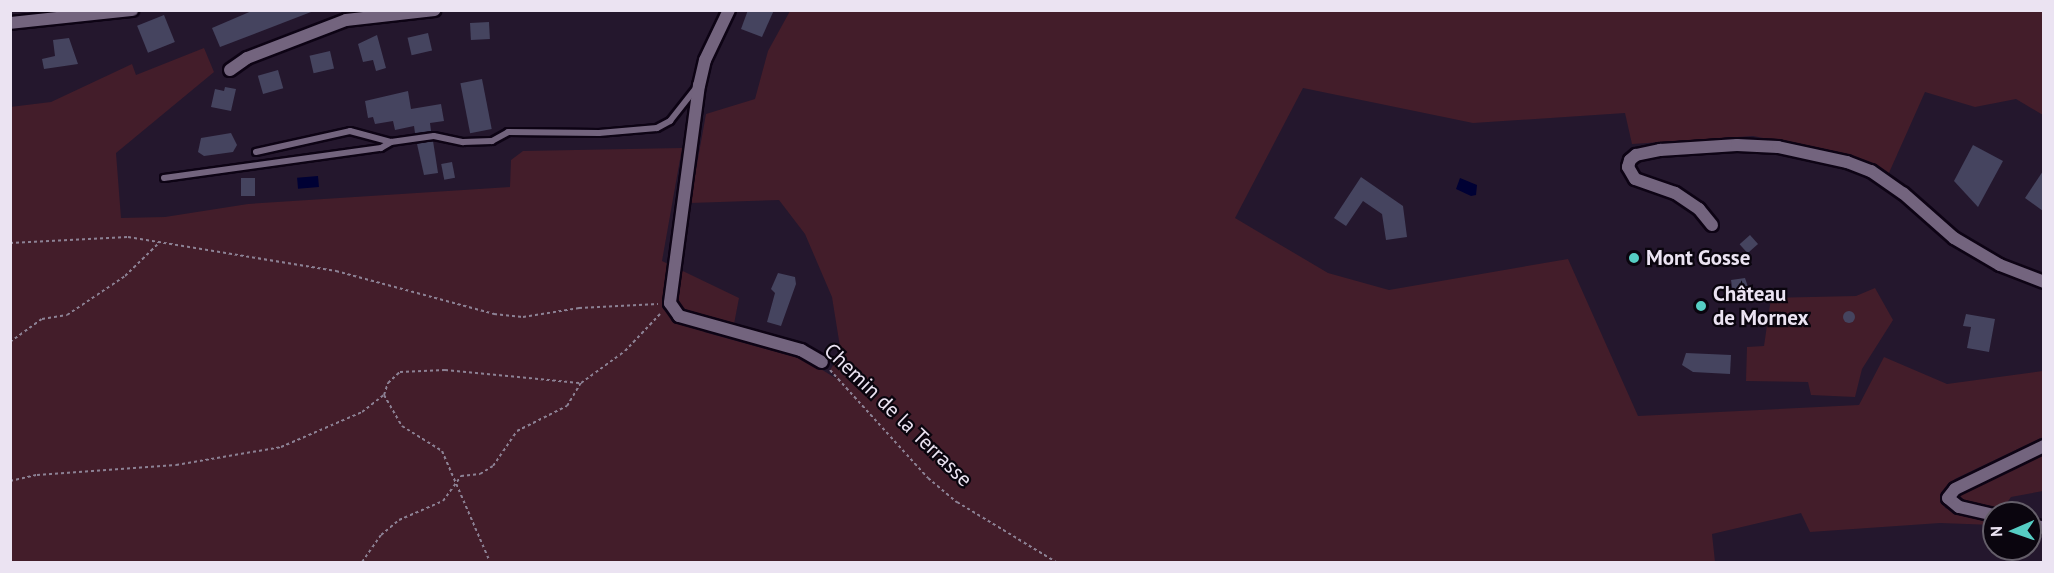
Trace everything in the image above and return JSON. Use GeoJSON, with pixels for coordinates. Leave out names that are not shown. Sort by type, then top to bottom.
{"type":"FeatureCollection","features":[{"type":"Feature","properties":{"kind":"street"},"geometry":{"type":"LineString","coordinates":[[10,23],[132,10]]}},
{"type":"Feature","properties":{"kind":"street"},"geometry":{"type":"LineString","coordinates":[[230,70],[247,58],[337,22],[434,10]]}},
{"type":"Feature","properties":{"kind":"street"},"geometry":{"type":"LineString","coordinates":[[670,303],[699,85],[705,60],[729,10]]}},
{"type":"Feature","properties":{"kind":"street"},"geometry":{"type":"LineString","coordinates":[[1712,225],[1699,209],[1675,194],[1635,179],[1628,167],[1630,160],[1636,155],[1660,150],[1737,145],[1778,147],[1847,162],[1871,171],[1903,193],[1954,238],[2000,265],[2043,282]]}},
{"type":"Feature","properties":{"kind":"street","name":"Chemin de la Terrasse"},"geometry":{"type":"LineString","coordinates":[[670,303],[679,316],[801,350],[822,362]]}},
{"type":"Feature","properties":{"kind":"street"},"geometry":{"type":"LineString","coordinates":[[1982,512],[1959,507],[1948,498],[1955,489],[2043,446]]}},
{"type":"Feature","properties":{"kind":"lane"},"geometry":{"type":"LineString","coordinates":[[164,178],[381,147],[391,142],[434,136],[463,142],[492,141],[508,132],[598,133],[657,128],[676,115],[699,85]]}},
{"type":"Feature","properties":{"kind":"lane"},"geometry":{"type":"LineString","coordinates":[[256,152],[350,131],[391,142]]}},
{"type":"Feature","properties":{"kind":"path"},"geometry":{"type":"LineString","coordinates":[[11,243],[128,237],[336,271],[494,314],[539,316],[579,308],[670,303]]}},
{"type":"Feature","properties":{"kind":"path"},"geometry":{"type":"LineString","coordinates":[[10,342],[42,319],[67,315],[125,276],[160,243]]}},
{"type":"Feature","properties":{"kind":"path"},"geometry":{"type":"LineString","coordinates":[[362,562],[381,535],[399,520],[443,501],[461,476],[480,474],[493,466],[517,431],[567,406],[581,382],[625,351],[670,303]]}},
{"type":"Feature","properties":{"kind":"path","name":"Chemin de la Terrasse"},"geometry":{"type":"LineString","coordinates":[[822,362],[928,478],[957,502],[1056,562]]}},
{"type":"Feature","properties":{"kind":"path"},"geometry":{"type":"LineString","coordinates":[[10,481],[37,475],[176,465],[281,447],[362,412],[384,395],[388,383],[400,372],[416,370],[581,382]]}},
{"type":"Feature","properties":{"kind":"path"},"geometry":{"type":"LineString","coordinates":[[384,395],[402,426],[442,451],[490,562]]}},
{"type":"Feature","properties":{"kind":"shaded area"},"geometry":{"type":"Polygon","coordinates":[[[790,11],[2043,11],[2043,115],[2016,99],[1975,107],[1925,92],[1888,175],[1837,152],[1753,136],[1632,144],[1625,113],[1473,123],[1303,88],[1235,218],[1328,273],[1389,290],[1568,259],[1638,416],[1859,405],[1884,357],[1947,384],[2043,371],[2043,437],[1955,479],[1942,495],[1945,508],[1982,521],[1982,525],[1940,523],[1810,532],[1801,513],[1712,534],[1715,562],[11,562],[10,107],[51,102],[132,64],[136,75],[204,48],[214,72],[116,153],[121,218],[165,217],[248,204],[510,187],[511,160],[523,151],[682,148],[662,261],[739,298],[734,324],[711,320],[704,332],[806,360],[837,379],[830,370],[841,353],[832,297],[805,234],[779,200],[690,203],[706,114],[755,99],[768,51],[790,11]]]}},
{"type":"Feature","properties":{"kind":"shaded area"},"geometry":{"type":"Polygon","coordinates":[[[318,176],[319,187],[298,189],[297,178],[318,176]]]}},
{"type":"Feature","properties":{"kind":"shaded area"},"geometry":{"type":"Polygon","coordinates":[[[1460,178],[1477,185],[1476,195],[1471,196],[1456,189],[1460,178]]]}},
{"type":"Feature","properties":{"kind":"shaded area"},"geometry":{"type":"Polygon","coordinates":[[[1875,288],[1893,320],[1862,369],[1855,397],[1811,395],[1808,382],[1746,381],[1747,347],[1764,346],[1771,298],[1856,296],[1875,288]]]}},
{"type":"Feature","properties":{"kind":"shaded area"},"geometry":{"type":"Polygon","coordinates":[[[2043,453],[2043,491],[2011,497],[2008,501],[1982,501],[1982,505],[1965,501],[1959,495],[2043,453]]]}},
{"type":"Feature","properties":{"kind":"building"},"geometry":{"type":"Polygon","coordinates":[[[254,10],[310,10],[311,12],[220,47],[212,28],[254,10]]]}},
{"type":"Feature","properties":{"kind":"building"},"geometry":{"type":"Polygon","coordinates":[[[748,10],[774,10],[762,37],[741,29],[748,10]]]}},
{"type":"Feature","properties":{"kind":"building"},"geometry":{"type":"Polygon","coordinates":[[[164,15],[175,42],[148,53],[137,26],[164,15]]]}},
{"type":"Feature","properties":{"kind":"building"},"geometry":{"type":"Polygon","coordinates":[[[489,22],[490,39],[471,40],[470,23],[489,22]]]}},
{"type":"Feature","properties":{"kind":"building"},"geometry":{"type":"Polygon","coordinates":[[[428,33],[432,51],[412,55],[408,38],[428,33]]]}},
{"type":"Feature","properties":{"kind":"building"},"geometry":{"type":"Polygon","coordinates":[[[377,35],[386,68],[376,71],[373,60],[363,62],[358,44],[377,35]]]}},
{"type":"Feature","properties":{"kind":"building"},"geometry":{"type":"Polygon","coordinates":[[[69,38],[78,64],[44,69],[42,59],[55,56],[53,40],[69,38]]]}},
{"type":"Feature","properties":{"kind":"building"},"geometry":{"type":"Polygon","coordinates":[[[330,51],[334,69],[314,73],[310,56],[330,51]]]}},
{"type":"Feature","properties":{"kind":"building"},"geometry":{"type":"Polygon","coordinates":[[[278,70],[283,88],[263,94],[258,76],[278,70]]]}},
{"type":"Feature","properties":{"kind":"building"},"geometry":{"type":"Polygon","coordinates":[[[482,79],[492,129],[470,133],[460,83],[482,79]]]}},
{"type":"Feature","properties":{"kind":"building"},"geometry":{"type":"Polygon","coordinates":[[[225,87],[236,89],[231,111],[211,107],[215,89],[224,91],[225,87]]]}},
{"type":"Feature","properties":{"kind":"building"},"geometry":{"type":"Polygon","coordinates":[[[408,91],[411,109],[441,104],[444,121],[430,123],[431,131],[415,133],[414,126],[395,130],[393,121],[375,124],[373,117],[368,118],[365,101],[408,91]]]}},
{"type":"Feature","properties":{"kind":"building"},"geometry":{"type":"Polygon","coordinates":[[[231,133],[237,145],[233,152],[204,156],[198,152],[201,138],[231,133]]]}},
{"type":"Feature","properties":{"kind":"building"},"geometry":{"type":"Polygon","coordinates":[[[433,141],[438,173],[424,175],[417,144],[433,141]]]}},
{"type":"Feature","properties":{"kind":"building"},"geometry":{"type":"Polygon","coordinates":[[[1973,145],[2003,161],[1978,207],[1954,181],[1973,145]]]}},
{"type":"Feature","properties":{"kind":"building"},"geometry":{"type":"Polygon","coordinates":[[[452,162],[455,178],[444,180],[441,164],[452,162]]]}},
{"type":"Feature","properties":{"kind":"building"},"geometry":{"type":"Polygon","coordinates":[[[2043,171],[2043,211],[2025,198],[2043,171]]]}},
{"type":"Feature","properties":{"kind":"building"},"geometry":{"type":"Polygon","coordinates":[[[1361,177],[1403,206],[1407,237],[1386,240],[1382,214],[1363,201],[1346,226],[1334,218],[1361,177]]]}},
{"type":"Feature","properties":{"kind":"building"},"geometry":{"type":"Polygon","coordinates":[[[241,178],[255,178],[255,196],[241,196],[241,178]]]}},
{"type":"Feature","properties":{"kind":"building"},"geometry":{"type":"Polygon","coordinates":[[[1750,235],[1758,244],[1748,253],[1740,244],[1750,235]]]}},
{"type":"Feature","properties":{"kind":"building"},"geometry":{"type":"Polygon","coordinates":[[[778,273],[795,277],[796,284],[781,326],[767,322],[775,293],[771,289],[778,273]]]}},
{"type":"Feature","properties":{"kind":"building"},"geometry":{"type":"Polygon","coordinates":[[[1745,278],[1752,299],[1734,301],[1731,280],[1745,278]]]}},
{"type":"Feature","properties":{"kind":"building"},"geometry":{"type":"Polygon","coordinates":[[[1851,311],[1854,312],[1854,322],[1847,323],[1844,322],[1843,315],[1844,312],[1851,311]]]}},
{"type":"Feature","properties":{"kind":"building"},"geometry":{"type":"Polygon","coordinates":[[[1966,314],[1995,319],[1989,352],[1967,348],[1971,327],[1963,326],[1966,314]]]}},
{"type":"Feature","properties":{"kind":"building"},"geometry":{"type":"Polygon","coordinates":[[[1686,353],[1731,355],[1730,374],[1693,372],[1682,365],[1686,353]]]}},
{"type":"Feature","properties":{"kind":"place","name":"Mont Gosse"},"geometry":{"type":"Point","coordinates":[1634,258]}},
{"type":"Feature","properties":{"kind":"place","name":"Château de Mornex"},"geometry":{"type":"Point","coordinates":[1701,306]}}]}
